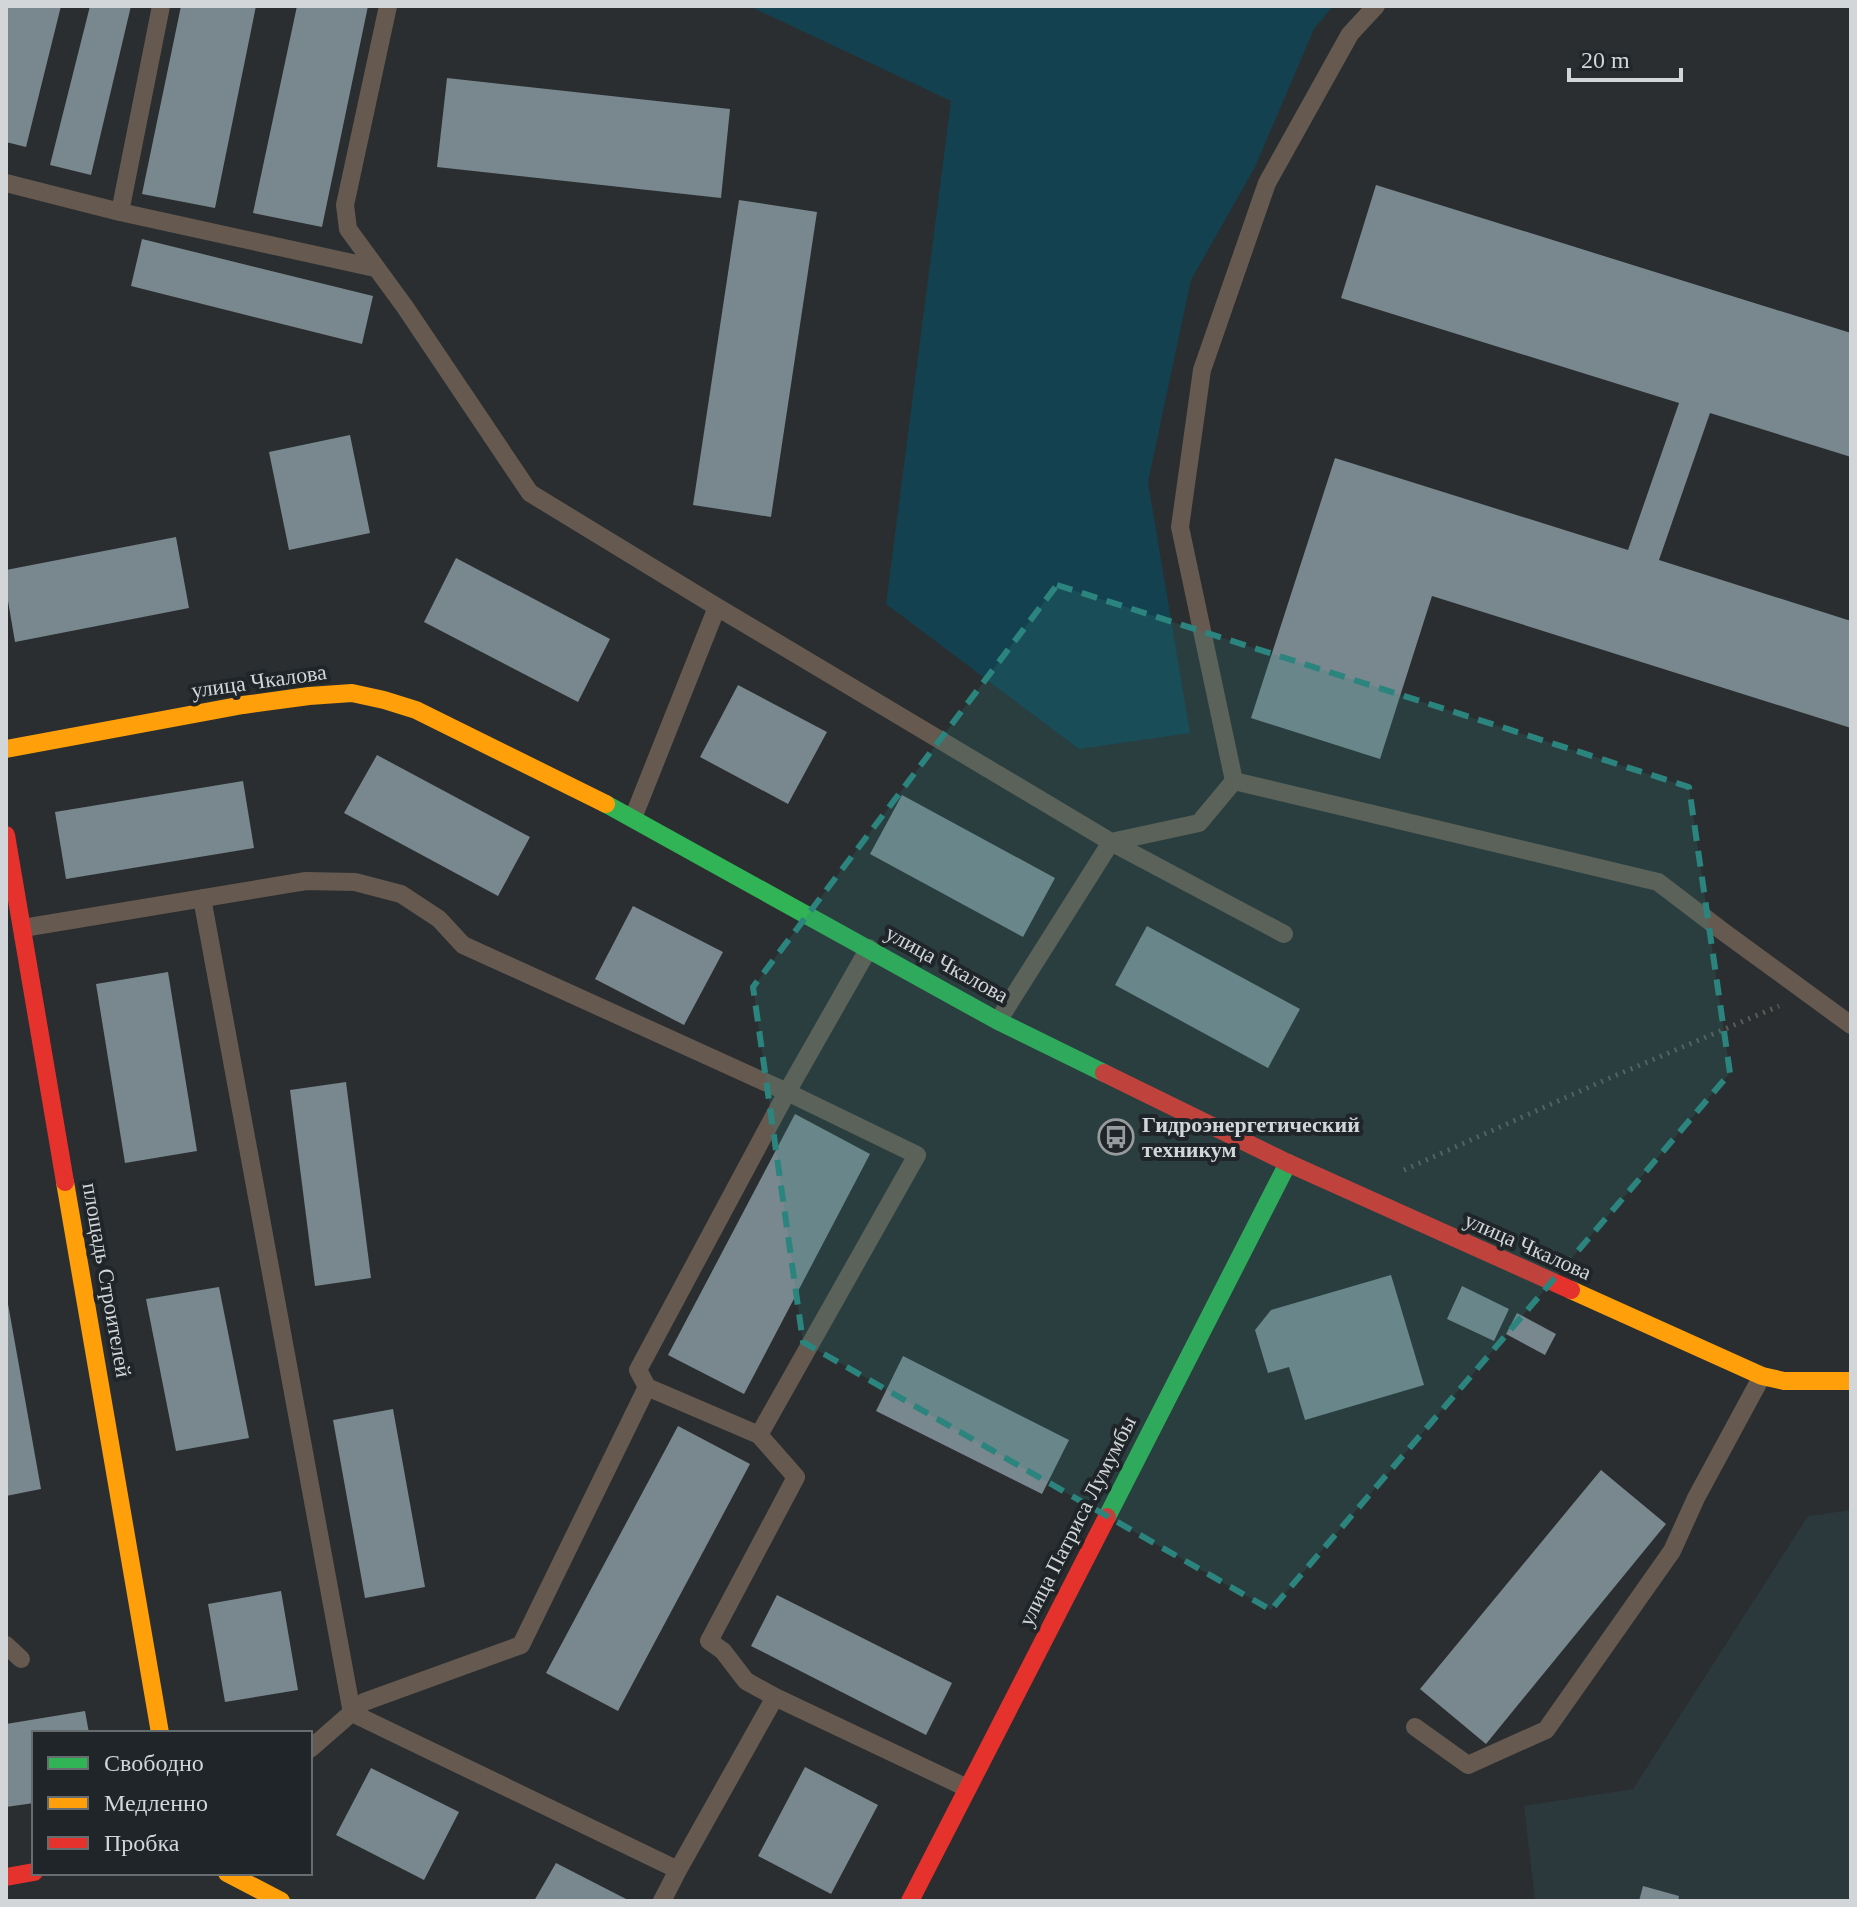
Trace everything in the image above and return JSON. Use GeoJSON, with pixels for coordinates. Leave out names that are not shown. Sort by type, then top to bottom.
{"type":"FeatureCollection","features":[{"type":"Feature","properties":{"kind":"main road","name":"улица Чкалова"},"geometry":{"type":"LineString","coordinates":[[6,749],[243,705],[309,696],[352,693],[416,710],[633,818],[998,1021],[1288,1163],[1762,1376],[1784,1381],[1851,1381]]}},
{"type":"Feature","properties":{"kind":"main road","name":"площадь Строителей"},"geometry":{"type":"LineString","coordinates":[[6,835],[160,1731]]}},
{"type":"Feature","properties":{"kind":"main road","name":"улица Патриса Лумумбы"},"geometry":{"type":"LineString","coordinates":[[910,1901],[1288,1163]]}},
{"type":"Feature","properties":{"kind":"main road"},"geometry":{"type":"LineString","coordinates":[[6,1877],[32,1872]]}},
{"type":"Feature","properties":{"kind":"main road"},"geometry":{"type":"LineString","coordinates":[[233,1875],[281,1901]]}},
{"type":"Feature","properties":{"kind":"lane"},"geometry":{"type":"LineString","coordinates":[[120,212],[161,6]]}},
{"type":"Feature","properties":{"kind":"lane"},"geometry":{"type":"LineString","coordinates":[[388,6],[345,205],[348,229],[405,307],[530,493],[1111,842],[1284,934]]}},
{"type":"Feature","properties":{"kind":"lane"},"geometry":{"type":"LineString","coordinates":[[1234,781],[1180,527],[1202,370],[1267,183],[1350,34],[1376,6]]}},
{"type":"Feature","properties":{"kind":"lane"},"geometry":{"type":"LineString","coordinates":[[6,183],[120,212],[375,268]]}},
{"type":"Feature","properties":{"kind":"lane"},"geometry":{"type":"LineString","coordinates":[[633,818],[717,607]]}},
{"type":"Feature","properties":{"kind":"lane"},"geometry":{"type":"LineString","coordinates":[[998,1021],[1111,842],[1199,823],[1234,781]]}},
{"type":"Feature","properties":{"kind":"lane"},"geometry":{"type":"LineString","coordinates":[[1234,781],[1658,882],[1851,1025]]}},
{"type":"Feature","properties":{"kind":"lane"},"geometry":{"type":"LineString","coordinates":[[23,928],[306,881],[355,882],[401,894],[439,919],[463,945],[787,1092],[917,1155],[759,1435]]}},
{"type":"Feature","properties":{"kind":"lane"},"geometry":{"type":"LineString","coordinates":[[202,898],[352,1713]]}},
{"type":"Feature","properties":{"kind":"lane"},"geometry":{"type":"LineString","coordinates":[[869,948],[787,1092],[638,1370],[647,1387],[759,1435],[796,1477],[709,1641],[723,1651],[746,1681],[967,1788]]}},
{"type":"Feature","properties":{"kind":"lane"},"geometry":{"type":"LineString","coordinates":[[1415,1727],[1468,1765],[1546,1730],[1672,1551],[1696,1498],[1762,1376]]}},
{"type":"Feature","properties":{"kind":"lane"},"geometry":{"type":"LineString","coordinates":[[312,1747],[364,1702],[521,1645],[647,1387]]}},
{"type":"Feature","properties":{"kind":"lane"},"geometry":{"type":"LineString","coordinates":[[6,1645],[21,1659]]}},
{"type":"Feature","properties":{"kind":"lane"},"geometry":{"type":"LineString","coordinates":[[662,1901],[775,1697]]}},
{"type":"Feature","properties":{"kind":"lane"},"geometry":{"type":"LineString","coordinates":[[352,1713],[678,1870]]}},
{"type":"Feature","properties":{"kind":"path"},"geometry":{"type":"LineString","coordinates":[[1373,1202],[1396,1173],[1809,993]]}},
{"type":"Feature","properties":{"kind":"highlighted area"},"geometry":{"type":"Polygon","coordinates":[[[1057,585],[1689,787],[1730,1073],[1271,1610],[803,1342],[753,987],[1057,585]]]}},
{"type":"Feature","properties":{"kind":"shaded area"},"geometry":{"type":"Polygon","coordinates":[[[749,6],[1333,6],[1314,29],[1255,167],[1191,280],[1148,482],[1190,733],[1079,749],[886,604],[951,101],[749,6]]]}},
{"type":"Feature","properties":{"kind":"shaded area"},"geometry":{"type":"Polygon","coordinates":[[[1851,1510],[1851,1901],[1535,1901],[1524,1806],[1633,1789],[1808,1516],[1851,1510]]]}},
{"type":"Feature","properties":{"kind":"building"},"geometry":{"type":"Polygon","coordinates":[[[6,6],[61,6],[26,147],[6,142],[6,6]]]}},
{"type":"Feature","properties":{"kind":"building"},"geometry":{"type":"Polygon","coordinates":[[[90,6],[131,6],[91,175],[50,165],[90,6]]]}},
{"type":"Feature","properties":{"kind":"building"},"geometry":{"type":"Polygon","coordinates":[[[181,6],[256,6],[215,208],[142,194],[181,6]]]}},
{"type":"Feature","properties":{"kind":"building"},"geometry":{"type":"Polygon","coordinates":[[[297,6],[368,6],[322,227],[253,213],[297,6]]]}},
{"type":"Feature","properties":{"kind":"building"},"geometry":{"type":"Polygon","coordinates":[[[447,78],[730,109],[721,198],[437,167],[447,78]]]}},
{"type":"Feature","properties":{"kind":"building"},"geometry":{"type":"Polygon","coordinates":[[[1376,185],[1851,333],[1851,457],[1710,413],[1659,560],[1851,621],[1851,728],[1432,596],[1380,759],[1251,718],[1335,458],[1628,550],[1679,403],[1341,298],[1376,185]]]}},
{"type":"Feature","properties":{"kind":"building"},"geometry":{"type":"Polygon","coordinates":[[[739,200],[817,212],[771,517],[693,505],[739,200]]]}},
{"type":"Feature","properties":{"kind":"building"},"geometry":{"type":"Polygon","coordinates":[[[142,239],[373,296],[362,344],[131,286],[142,239]]]}},
{"type":"Feature","properties":{"kind":"building"},"geometry":{"type":"Polygon","coordinates":[[[350,435],[370,533],[289,550],[269,452],[350,435]]]}},
{"type":"Feature","properties":{"kind":"building"},"geometry":{"type":"Polygon","coordinates":[[[176,537],[189,608],[15,642],[6,570],[176,537]]]}},
{"type":"Feature","properties":{"kind":"building"},"geometry":{"type":"Polygon","coordinates":[[[456,558],[610,639],[578,702],[424,622],[456,558]]]}},
{"type":"Feature","properties":{"kind":"building"},"geometry":{"type":"Polygon","coordinates":[[[738,685],[827,732],[788,804],[700,757],[738,685]]]}},
{"type":"Feature","properties":{"kind":"building"},"geometry":{"type":"Polygon","coordinates":[[[377,755],[530,837],[498,896],[344,813],[377,755]]]}},
{"type":"Feature","properties":{"kind":"building"},"geometry":{"type":"Polygon","coordinates":[[[243,781],[254,848],[66,879],[55,812],[243,781]]]}},
{"type":"Feature","properties":{"kind":"building"},"geometry":{"type":"Polygon","coordinates":[[[902,795],[1055,878],[1023,937],[870,854],[902,795]]]}},
{"type":"Feature","properties":{"kind":"building"},"geometry":{"type":"Polygon","coordinates":[[[633,906],[723,952],[684,1025],[595,979],[633,906]]]}},
{"type":"Feature","properties":{"kind":"building"},"geometry":{"type":"Polygon","coordinates":[[[1147,926],[1300,1009],[1268,1068],[1115,985],[1147,926]]]}},
{"type":"Feature","properties":{"kind":"building"},"geometry":{"type":"Polygon","coordinates":[[[168,972],[197,1151],[125,1163],[96,984],[168,972]]]}},
{"type":"Feature","properties":{"kind":"building"},"geometry":{"type":"Polygon","coordinates":[[[346,1082],[371,1278],[315,1286],[290,1090],[346,1082]]]}},
{"type":"Feature","properties":{"kind":"building"},"geometry":{"type":"Polygon","coordinates":[[[795,1114],[870,1154],[744,1394],[668,1355],[795,1114]]]}},
{"type":"Feature","properties":{"kind":"building"},"geometry":{"type":"Polygon","coordinates":[[[1391,1275],[1424,1385],[1305,1420],[1289,1367],[1268,1373],[1255,1330],[1271,1310],[1391,1275]]]}},
{"type":"Feature","properties":{"kind":"building"},"geometry":{"type":"Polygon","coordinates":[[[1462,1286],[1509,1309],[1494,1341],[1447,1319],[1462,1286]]]}},
{"type":"Feature","properties":{"kind":"building"},"geometry":{"type":"Polygon","coordinates":[[[219,1287],[249,1438],[176,1451],[146,1299],[219,1287]]]}},
{"type":"Feature","properties":{"kind":"building"},"geometry":{"type":"Polygon","coordinates":[[[6,1304],[41,1489],[6,1496],[6,1304]]]}},
{"type":"Feature","properties":{"kind":"building"},"geometry":{"type":"Polygon","coordinates":[[[1517,1313],[1556,1334],[1545,1355],[1506,1334],[1517,1313]]]}},
{"type":"Feature","properties":{"kind":"building"},"geometry":{"type":"Polygon","coordinates":[[[903,1356],[1069,1440],[1042,1494],[876,1411],[903,1356]]]}},
{"type":"Feature","properties":{"kind":"building"},"geometry":{"type":"Polygon","coordinates":[[[393,1409],[425,1587],[365,1598],[333,1420],[393,1409]]]}},
{"type":"Feature","properties":{"kind":"building"},"geometry":{"type":"Polygon","coordinates":[[[678,1426],[750,1464],[618,1711],[546,1673],[678,1426]]]}},
{"type":"Feature","properties":{"kind":"building"},"geometry":{"type":"Polygon","coordinates":[[[1601,1470],[1666,1524],[1486,1744],[1420,1689],[1601,1470]]]}},
{"type":"Feature","properties":{"kind":"building"},"geometry":{"type":"Polygon","coordinates":[[[281,1591],[298,1690],[225,1702],[208,1604],[281,1591]]]}},
{"type":"Feature","properties":{"kind":"building"},"geometry":{"type":"Polygon","coordinates":[[[777,1595],[952,1683],[926,1735],[751,1646],[777,1595]]]}},
{"type":"Feature","properties":{"kind":"building"},"geometry":{"type":"Polygon","coordinates":[[[85,1711],[89,1731],[32,1731],[32,1803],[6,1807],[6,1724],[85,1711]]]}},
{"type":"Feature","properties":{"kind":"building"},"geometry":{"type":"Polygon","coordinates":[[[805,1767],[878,1805],[831,1894],[758,1856],[805,1767]]]}},
{"type":"Feature","properties":{"kind":"building"},"geometry":{"type":"Polygon","coordinates":[[[371,1768],[459,1812],[424,1880],[336,1835],[371,1768]]]}},
{"type":"Feature","properties":{"kind":"building"},"geometry":{"type":"Polygon","coordinates":[[[556,1863],[630,1901],[534,1901],[556,1863]]]}},
{"type":"Feature","properties":{"kind":"building"},"geometry":{"type":"Polygon","coordinates":[[[1643,1886],[1679,1896],[1678,1901],[1639,1901],[1643,1886]]]}},
{"type":"Feature","properties":{"kind":"traffic: fast"},"geometry":{"type":"LineString","coordinates":[[606,804],[998,1021],[1104,1073]]}},
{"type":"Feature","properties":{"kind":"traffic: fast"},"geometry":{"type":"LineString","coordinates":[[1107,1517],[1288,1163]]}},
{"type":"Feature","properties":{"kind":"traffic: slow"},"geometry":{"type":"LineString","coordinates":[[6,749],[243,705],[352,693],[416,710],[606,804]]}},
{"type":"Feature","properties":{"kind":"traffic: slow"},"geometry":{"type":"LineString","coordinates":[[65,1182],[160,1731]]}},
{"type":"Feature","properties":{"kind":"traffic: slow"},"geometry":{"type":"LineString","coordinates":[[1571,1290],[1762,1376],[1784,1381],[1851,1381]]}},
{"type":"Feature","properties":{"kind":"traffic: slow"},"geometry":{"type":"LineString","coordinates":[[231,1875],[281,1901]]}},
{"type":"Feature","properties":{"kind":"traffic: jam"},"geometry":{"type":"LineString","coordinates":[[6,835],[65,1182]]}},
{"type":"Feature","properties":{"kind":"traffic: jam"},"geometry":{"type":"LineString","coordinates":[[1104,1073],[1288,1163],[1571,1290]]}},
{"type":"Feature","properties":{"kind":"traffic: jam"},"geometry":{"type":"LineString","coordinates":[[910,1901],[1107,1517]]}},
{"type":"Feature","properties":{"kind":"traffic: jam"},"geometry":{"type":"LineString","coordinates":[[6,1877],[32,1872]]}},
{"type":"Feature","properties":{"kind":"place","name":"Гидроэнергетический техникум"},"geometry":{"type":"Point","coordinates":[1116,1137]}}]}
